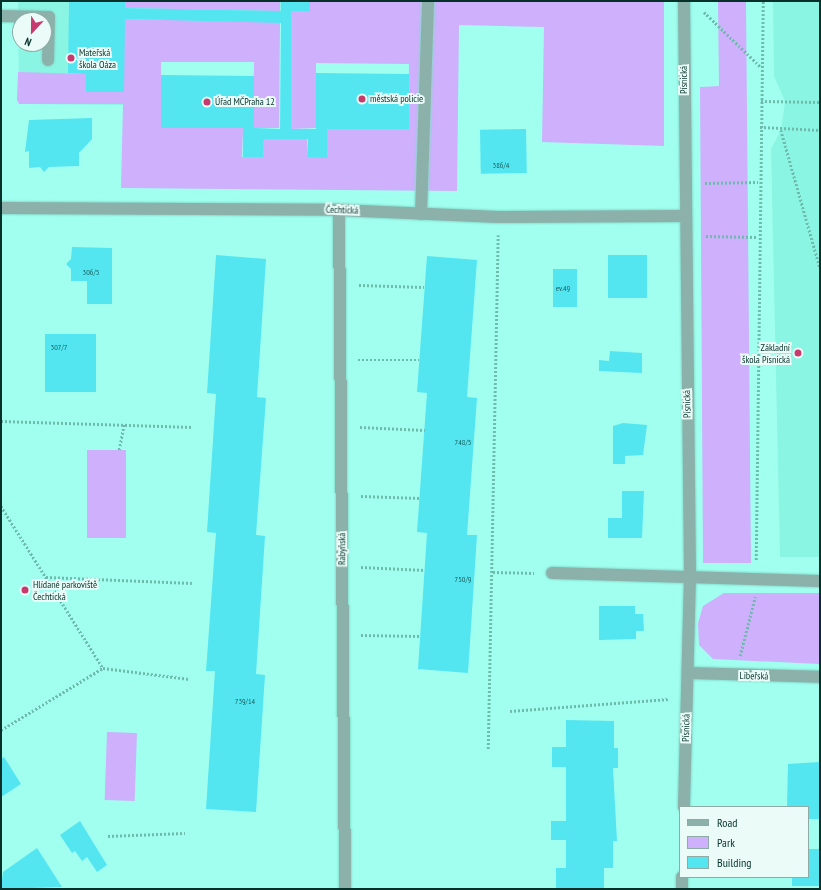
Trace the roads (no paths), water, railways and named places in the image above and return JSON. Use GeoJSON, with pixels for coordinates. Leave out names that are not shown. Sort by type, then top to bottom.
{"type":"FeatureCollection","features":[{"type":"Feature","properties":{"kind":"street"},"geometry":{"type":"LineString","coordinates":[[421,214],[428,1]]}},
{"type":"Feature","properties":{"kind":"street","name":"Písnická"},"geometry":{"type":"LineString","coordinates":[[684,1],[683,236],[690,576],[684,806]]}},
{"type":"Feature","properties":{"kind":"street"},"geometry":{"type":"LineString","coordinates":[[1,16],[49,17],[48,60]]}},
{"type":"Feature","properties":{"kind":"street","name":"Čechtická"},"geometry":{"type":"LineString","coordinates":[[1,208],[339,210],[498,217],[684,216]]}},
{"type":"Feature","properties":{"kind":"street","name":"Rabyňská"},"geometry":{"type":"LineString","coordinates":[[339,210],[341,284],[338,360],[342,426],[342,567],[345,635],[345,889]]}},
{"type":"Feature","properties":{"kind":"street"},"geometry":{"type":"LineString","coordinates":[[552,573],[690,576],[756,581],[820,581]]}},
{"type":"Feature","properties":{"kind":"street","name":"Libeřská"},"geometry":{"type":"LineString","coordinates":[[688,673],[735,676],[820,677]]}},
{"type":"Feature","properties":{"kind":"street"},"geometry":{"type":"LineString","coordinates":[[682,878],[682,889]]}},
{"type":"Feature","properties":{"kind":"place","name":"Mateřská škola Oáza"},"geometry":{"type":"Point","coordinates":[71,58]}},
{"type":"Feature","properties":{"kind":"place","name":"městská policie"},"geometry":{"type":"Point","coordinates":[362,99]}},
{"type":"Feature","properties":{"kind":"place","name":"Úřad MČPraha 12"},"geometry":{"type":"Point","coordinates":[207,102]}},
{"type":"Feature","properties":{"kind":"place","name":"Základní škola Písnická"},"geometry":{"type":"Point","coordinates":[798,353]}},
{"type":"Feature","properties":{"kind":"place","name":"Hlídané parkoviště Čechtická"},"geometry":{"type":"Point","coordinates":[25,590]}}]}
